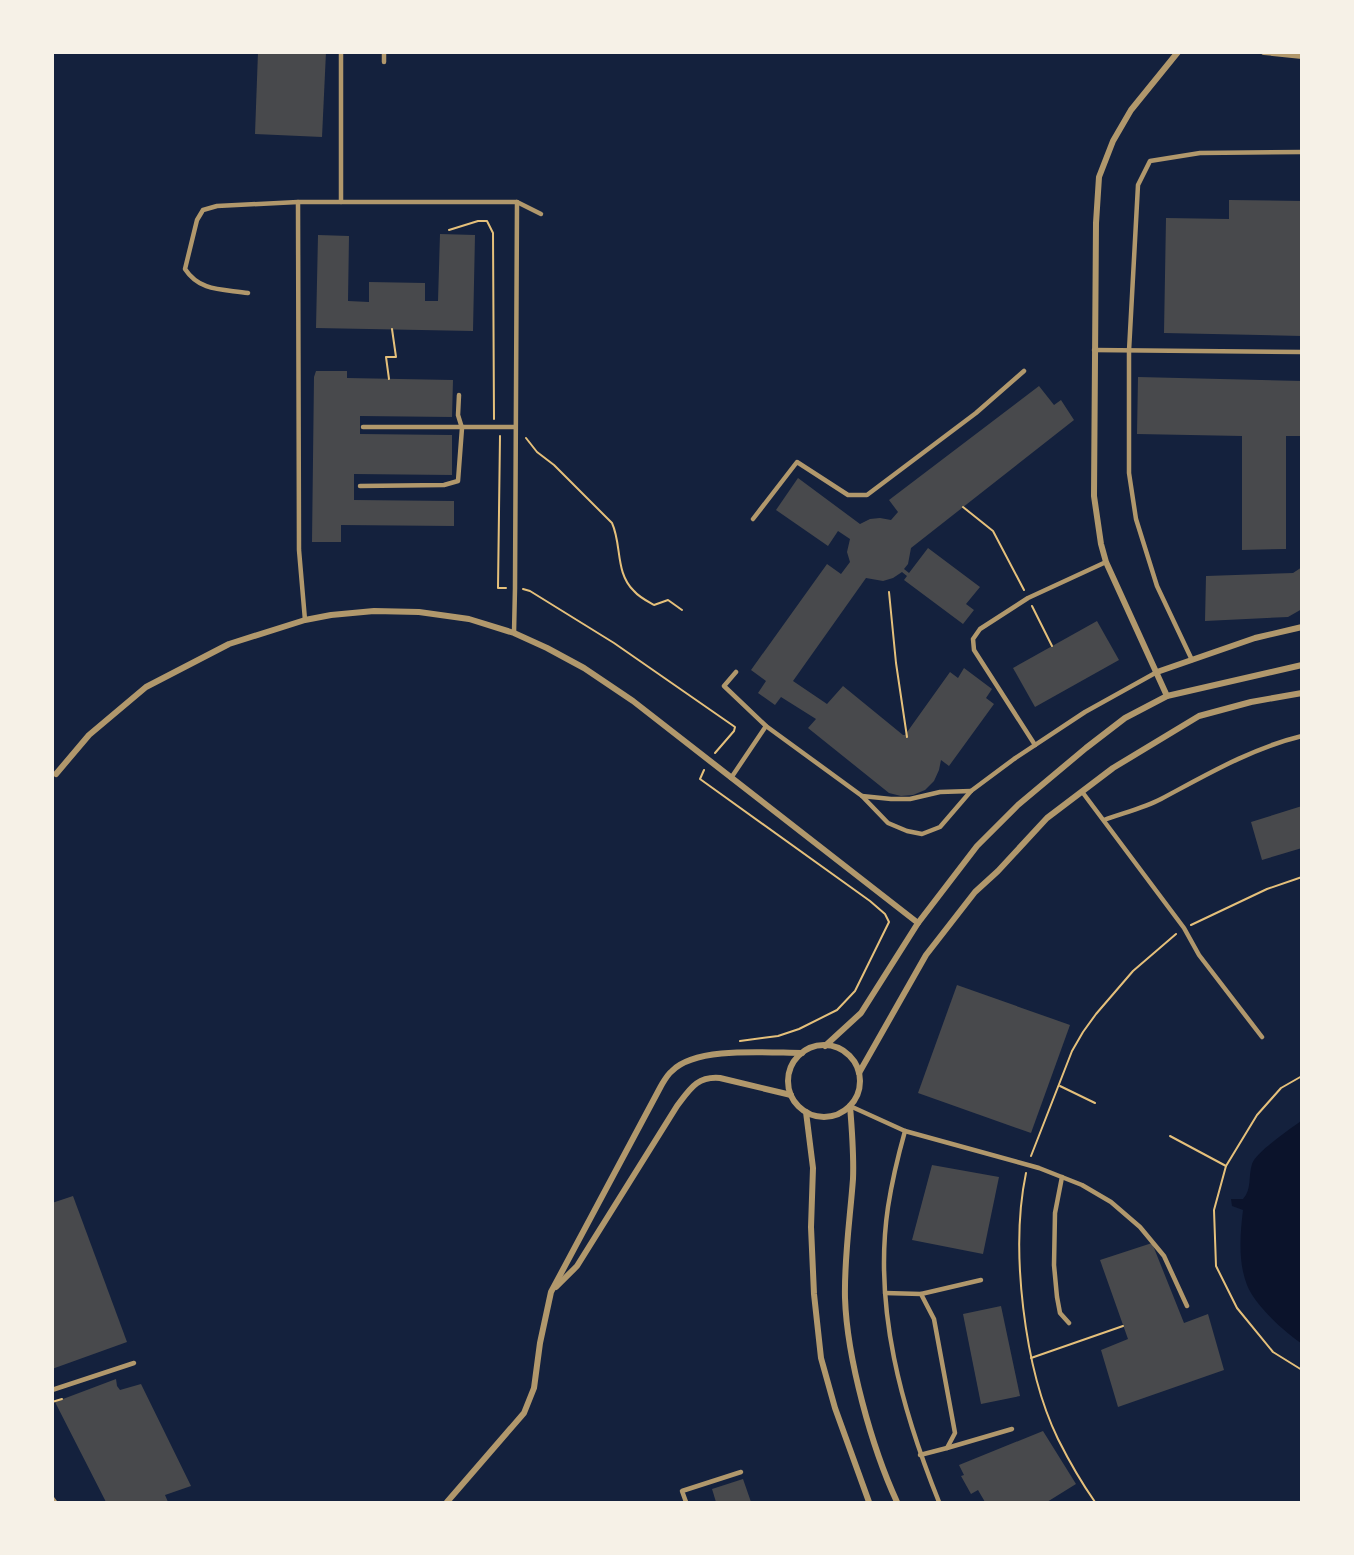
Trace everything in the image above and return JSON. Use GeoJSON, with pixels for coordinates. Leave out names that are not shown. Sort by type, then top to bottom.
{"type":"FeatureCollection","features":[{"type":"Feature","properties":{"kind":"street"},"geometry":{"type":"LineString","coordinates":[[1167,696],[1106,562],[1101,544],[1094,496],[1096,223],[1099,177],[1113,141],[1131,110],[1178,52]]}},
{"type":"Feature","properties":{"kind":"street"},"geometry":{"type":"LineString","coordinates":[[1264,52],[1302,56]]}},
{"type":"Feature","properties":{"kind":"street"},"geometry":{"type":"LineString","coordinates":[[56,774],[89,735],[146,687],[229,644],[305,620],[331,615],[374,611],[419,612],[469,619],[514,633],[547,648],[584,668],[633,700],[918,922]]}},
{"type":"Feature","properties":{"kind":"street"},"geometry":{"type":"LineString","coordinates":[[1157,672],[1255,638],[1302,627]]}},
{"type":"Feature","properties":{"kind":"street"},"geometry":{"type":"LineString","coordinates":[[825,1046],[861,1013],[918,922],[977,846],[1018,805],[1086,748],[1125,718],[1167,696],[1302,665]]}},
{"type":"Feature","properties":{"kind":"street"},"geometry":{"type":"LineString","coordinates":[[859,1073],[926,955],[975,892],[998,871],[1047,818],[1083,793],[1113,768],[1198,716],[1251,702],[1302,693]]}},
{"type":"Feature","properties":{"kind":"street"},"geometry":{"type":"LineString","coordinates":[[825,1046],[847,1053],[859,1073],[860,1085],[857,1096],[841,1113],[830,1117],[818,1117],[797,1105],[788,1084],[789,1072],[794,1061],[802,1053],[813,1047],[825,1046]]}},
{"type":"Feature","properties":{"kind":"street"},"geometry":{"type":"LineString","coordinates":[[447,1503],[524,1413],[534,1388],[540,1343],[551,1292],[661,1086],[672,1070],[692,1058],[738,1053],[802,1053]]}},
{"type":"Feature","properties":{"kind":"street"},"geometry":{"type":"LineString","coordinates":[[551,1292],[577,1266],[677,1106],[694,1084],[710,1077],[720,1078],[791,1095]]}},
{"type":"Feature","properties":{"kind":"street"},"geometry":{"type":"LineString","coordinates":[[850,1106],[853,1179],[845,1299],[861,1397],[897,1503]]}},
{"type":"Feature","properties":{"kind":"street"},"geometry":{"type":"LineString","coordinates":[[806,1112],[813,1168],[811,1227],[814,1294],[821,1358],[835,1408],[869,1503]]}},
{"type":"Feature","properties":{"kind":"lane"},"geometry":{"type":"LineString","coordinates":[[341,52],[341,202]]}},
{"type":"Feature","properties":{"kind":"lane"},"geometry":{"type":"LineString","coordinates":[[384,52],[384,62]]}},
{"type":"Feature","properties":{"kind":"lane"},"geometry":{"type":"LineString","coordinates":[[1192,660],[1157,586],[1136,519],[1129,473],[1129,351],[1138,184],[1150,160],[1200,153],[1302,152]]}},
{"type":"Feature","properties":{"kind":"lane"},"geometry":{"type":"LineString","coordinates":[[298,202],[299,550],[305,620]]}},
{"type":"Feature","properties":{"kind":"lane"},"geometry":{"type":"LineString","coordinates":[[248,293],[203,286],[191,279],[185,269],[196,220],[203,210],[218,206],[298,202],[517,202],[541,214]]}},
{"type":"Feature","properties":{"kind":"lane"},"geometry":{"type":"LineString","coordinates":[[514,633],[517,202]]}},
{"type":"Feature","properties":{"kind":"lane"},"geometry":{"type":"LineString","coordinates":[[1094,350],[1302,352]]}},
{"type":"Feature","properties":{"kind":"lane"},"geometry":{"type":"LineString","coordinates":[[753,519],[797,462],[848,495],[867,495],[976,413],[1024,371]]}},
{"type":"Feature","properties":{"kind":"lane"},"geometry":{"type":"LineString","coordinates":[[360,486],[444,485],[458,481],[462,428],[458,415],[459,395]]}},
{"type":"Feature","properties":{"kind":"lane"},"geometry":{"type":"LineString","coordinates":[[363,427],[516,427]]}},
{"type":"Feature","properties":{"kind":"lane"},"geometry":{"type":"LineString","coordinates":[[1035,745],[986,671],[973,644],[976,633],[1028,598],[1106,562]]}},
{"type":"Feature","properties":{"kind":"lane"},"geometry":{"type":"LineString","coordinates":[[736,672],[724,686],[766,726],[862,796],[888,823],[922,834],[940,827],[970,791],[1035,745],[1120,691],[1157,672]]}},
{"type":"Feature","properties":{"kind":"lane"},"geometry":{"type":"LineString","coordinates":[[731,778],[766,726]]}},
{"type":"Feature","properties":{"kind":"lane"},"geometry":{"type":"LineString","coordinates":[[1104,820],[1159,800],[1240,758],[1302,736]]}},
{"type":"Feature","properties":{"kind":"lane"},"geometry":{"type":"LineString","coordinates":[[862,796],[910,799],[940,792],[970,791]]}},
{"type":"Feature","properties":{"kind":"lane"},"geometry":{"type":"LineString","coordinates":[[1083,793],[1184,928],[1199,955],[1263,1037]]}},
{"type":"Feature","properties":{"kind":"lane"},"geometry":{"type":"LineString","coordinates":[[850,1106],[905,1131],[1029,1165],[1062,1177],[1082,1185],[1111,1202],[1140,1227],[1164,1256],[1187,1306]]}},
{"type":"Feature","properties":{"kind":"lane"},"geometry":{"type":"LineString","coordinates":[[905,1131],[888,1208],[885,1293],[894,1363],[904,1404],[920,1455],[939,1503]]}},
{"type":"Feature","properties":{"kind":"lane"},"geometry":{"type":"LineString","coordinates":[[1062,1177],[1055,1214],[1054,1265],[1056,1297],[1060,1313],[1069,1323]]}},
{"type":"Feature","properties":{"kind":"lane"},"geometry":{"type":"LineString","coordinates":[[885,1293],[921,1294],[981,1280]]}},
{"type":"Feature","properties":{"kind":"lane"},"geometry":{"type":"LineString","coordinates":[[921,1294],[934,1319],[955,1433],[947,1448]]}},
{"type":"Feature","properties":{"kind":"lane"},"geometry":{"type":"LineString","coordinates":[[52,1390],[134,1363]]}},
{"type":"Feature","properties":{"kind":"lane"},"geometry":{"type":"LineString","coordinates":[[920,1455],[1012,1429]]}},
{"type":"Feature","properties":{"kind":"lane"},"geometry":{"type":"LineString","coordinates":[[686,1503],[682,1491],[741,1472]]}},
{"type":"Feature","properties":{"kind":"lane"},"geometry":{"type":"LineString","coordinates":[[52,1497],[55,1503]]}},
{"type":"Feature","properties":{"kind":"path"},"geometry":{"type":"LineString","coordinates":[[449,230],[478,221],[487,221],[493,233],[494,418],[492,422]]}},
{"type":"Feature","properties":{"kind":"path"},"geometry":{"type":"LineString","coordinates":[[389,379],[386,357],[396,357],[392,329]]}},
{"type":"Feature","properties":{"kind":"path"},"geometry":{"type":"LineString","coordinates":[[516,427],[537,452],[554,465],[612,523],[618,536],[623,577],[633,591],[654,605],[668,600],[682,610]]}},
{"type":"Feature","properties":{"kind":"path"},"geometry":{"type":"LineString","coordinates":[[494,432],[500,434],[498,588],[530,591],[614,643],[735,727],[709,761],[700,779],[870,901],[885,914],[889,922],[855,992],[837,1010],[800,1029],[778,1036],[740,1041],[738,1053]]}},
{"type":"Feature","properties":{"kind":"path"},"geometry":{"type":"LineString","coordinates":[[963,507],[993,531],[1052,646]]}},
{"type":"Feature","properties":{"kind":"path"},"geometry":{"type":"LineString","coordinates":[[889,592],[908,737]]}},
{"type":"Feature","properties":{"kind":"path"},"geometry":{"type":"LineString","coordinates":[[1095,1503],[1057,1437],[1031,1358],[1020,1270],[1019,1243],[1029,1165],[1072,1051],[1096,1014],[1133,971],[1184,928],[1267,890],[1302,877]]}},
{"type":"Feature","properties":{"kind":"path"},"geometry":{"type":"LineString","coordinates":[[1302,1076],[1281,1088],[1257,1115],[1226,1166],[1214,1210],[1216,1266],[1237,1308],[1273,1352],[1302,1370]]}},
{"type":"Feature","properties":{"kind":"path"},"geometry":{"type":"LineString","coordinates":[[1060,1086],[1095,1103]]}},
{"type":"Feature","properties":{"kind":"path"},"geometry":{"type":"LineString","coordinates":[[1170,1136],[1226,1166]]}},
{"type":"Feature","properties":{"kind":"path"},"geometry":{"type":"LineString","coordinates":[[1031,1358],[1123,1326]]}},
{"type":"Feature","properties":{"kind":"path"},"geometry":{"type":"LineString","coordinates":[[52,1402],[62,1399]]}},
{"type":"Feature","properties":{"kind":"water"},"geometry":{"type":"Polygon","coordinates":[[[1301,1121],[1301,1343],[1256,1301],[1247,1285],[1241,1258],[1243,1210],[1232,1206],[1231,1199],[1243,1199],[1246,1195],[1252,1164],[1260,1153],[1301,1121]]]}},
{"type":"Feature","properties":{"kind":"building"},"geometry":{"type":"Polygon","coordinates":[[[258,52],[326,52],[322,137],[255,134],[258,52]]]}},
{"type":"Feature","properties":{"kind":"building"},"geometry":{"type":"Polygon","coordinates":[[[1229,200],[1302,201],[1302,336],[1164,333],[1166,218],[1229,219],[1229,200]]]}},
{"type":"Feature","properties":{"kind":"building"},"geometry":{"type":"Polygon","coordinates":[[[440,234],[475,235],[473,331],[316,328],[318,235],[349,236],[348,301],[369,302],[369,282],[425,283],[425,301],[438,301],[440,234]]]}},
{"type":"Feature","properties":{"kind":"building"},"geometry":{"type":"Polygon","coordinates":[[[316,371],[347,371],[347,378],[453,380],[452,417],[360,416],[360,434],[452,435],[452,475],[354,474],[354,500],[454,501],[454,526],[341,525],[341,542],[312,542],[314,377],[316,371]]]}},
{"type":"Feature","properties":{"kind":"building"},"geometry":{"type":"Polygon","coordinates":[[[1138,377],[1302,381],[1302,436],[1286,436],[1286,549],[1242,550],[1242,436],[1137,434],[1138,377]]]}},
{"type":"Feature","properties":{"kind":"building"},"geometry":{"type":"Polygon","coordinates":[[[1039,386],[1054,405],[1061,400],[1074,420],[911,548],[908,564],[904,569],[909,573],[928,548],[980,587],[966,604],[974,610],[963,624],[904,580],[907,576],[902,572],[883,581],[866,578],[793,681],[827,704],[843,686],[903,735],[950,672],[958,678],[964,668],[992,689],[986,698],[994,704],[949,766],[941,760],[934,781],[925,790],[913,795],[901,796],[889,793],[808,728],[816,719],[781,697],[775,705],[758,693],[766,681],[751,670],[827,564],[841,574],[850,562],[847,552],[850,539],[838,531],[828,546],[776,510],[798,478],[860,524],[870,519],[891,520],[898,512],[889,500],[1039,386]]]}},
{"type":"Feature","properties":{"kind":"building"},"geometry":{"type":"Polygon","coordinates":[[[1302,567],[1302,609],[1288,617],[1205,621],[1206,576],[1293,573],[1302,567]]]}},
{"type":"Feature","properties":{"kind":"building"},"geometry":{"type":"Polygon","coordinates":[[[1097,621],[1119,660],[1035,707],[1013,668],[1097,621]]]}},
{"type":"Feature","properties":{"kind":"building"},"geometry":{"type":"Polygon","coordinates":[[[1302,806],[1302,848],[1262,860],[1251,822],[1302,806]]]}},
{"type":"Feature","properties":{"kind":"building"},"geometry":{"type":"Polygon","coordinates":[[[957,985],[1070,1025],[1031,1133],[918,1093],[957,985]]]}},
{"type":"Feature","properties":{"kind":"building"},"geometry":{"type":"Polygon","coordinates":[[[932,1165],[999,1177],[983,1254],[912,1240],[932,1165]]]}},
{"type":"Feature","properties":{"kind":"building"},"geometry":{"type":"Polygon","coordinates":[[[73,1196],[127,1342],[52,1369],[52,1203],[73,1196]]]}},
{"type":"Feature","properties":{"kind":"building"},"geometry":{"type":"Polygon","coordinates":[[[1152,1243],[1184,1323],[1208,1314],[1224,1370],[1118,1407],[1101,1350],[1128,1339],[1100,1260],[1152,1243]]]}},
{"type":"Feature","properties":{"kind":"building"},"geometry":{"type":"Polygon","coordinates":[[[1001,1306],[1020,1396],[981,1404],[963,1314],[1001,1306]]]}},
{"type":"Feature","properties":{"kind":"building"},"geometry":{"type":"Polygon","coordinates":[[[116,1379],[120,1390],[141,1384],[191,1486],[165,1495],[168,1502],[106,1502],[55,1402],[116,1379]]]}},
{"type":"Feature","properties":{"kind":"building"},"geometry":{"type":"Polygon","coordinates":[[[1043,1431],[1076,1484],[1047,1502],[985,1502],[978,1490],[971,1494],[961,1476],[964,1475],[959,1465],[1043,1431]]]}},
{"type":"Feature","properties":{"kind":"building"},"geometry":{"type":"Polygon","coordinates":[[[743,1479],[751,1502],[716,1502],[712,1489],[743,1479]]]}}]}
